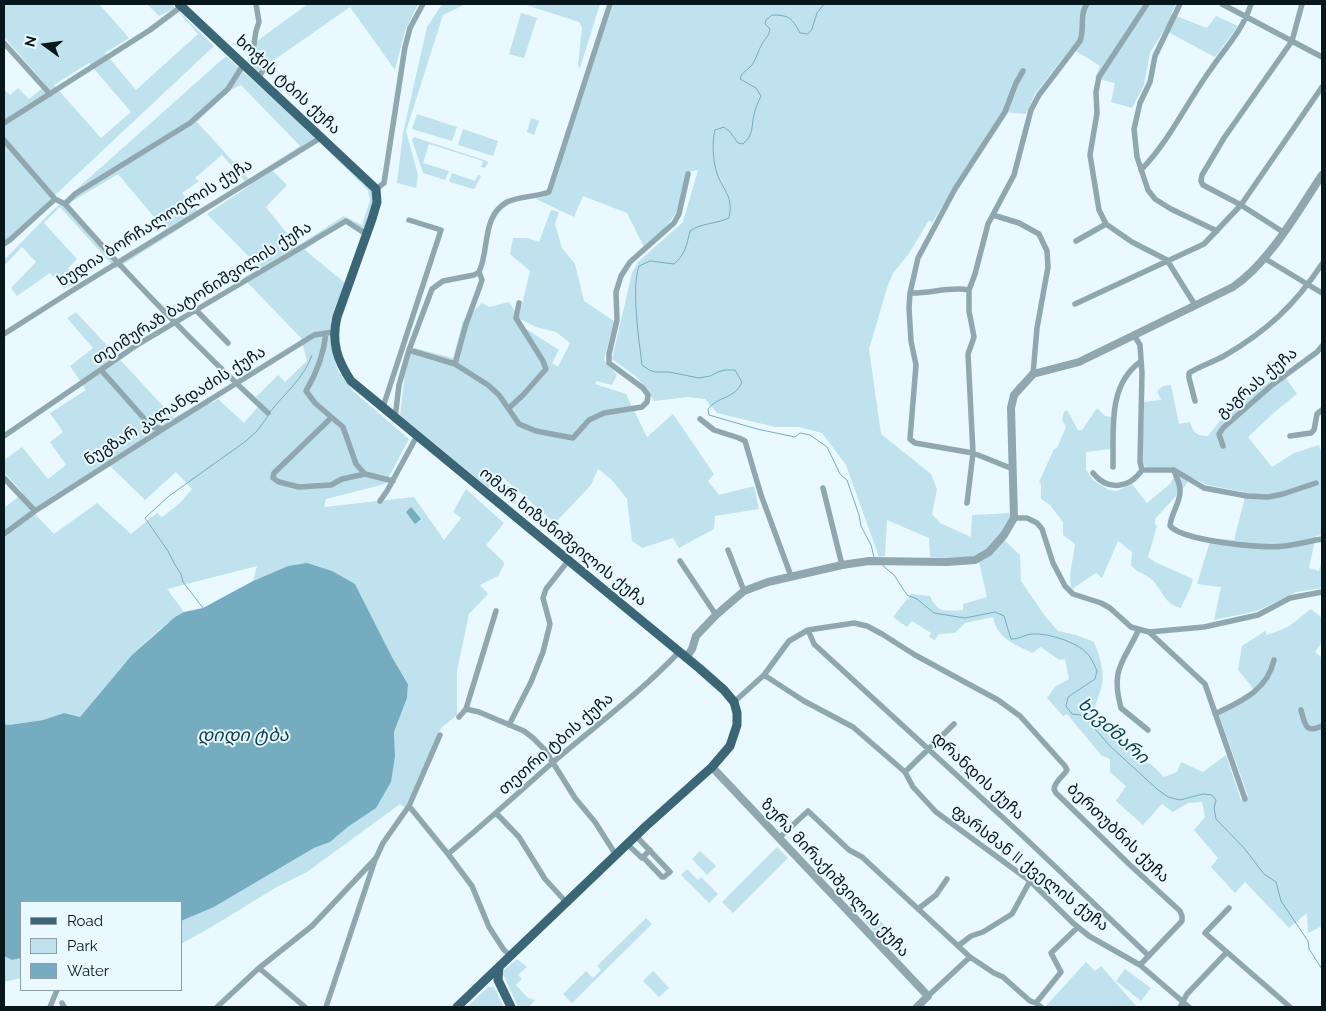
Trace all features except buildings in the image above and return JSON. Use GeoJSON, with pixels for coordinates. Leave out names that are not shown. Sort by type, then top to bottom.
{"type":"FeatureCollection","features":[{"type":"Feature","properties":{"kind":"main road","name":"ხოჭის ტბის ქუჩა"},"geometry":{"type":"LineString","coordinates":[[181,5],[376,189]]}},
{"type":"Feature","properties":{"kind":"main road","name":"ომარ ხიზანიშვილის ქუჩა"},"geometry":{"type":"LineString","coordinates":[[376,189],[377,202],[330,332],[341,366],[351,381],[683,655],[724,690],[734,702]]}},
{"type":"Feature","properties":{"kind":"main road"},"geometry":{"type":"LineString","coordinates":[[457,1007],[627,844],[712,767],[730,746],[734,735],[737,725],[737,713],[734,702]]}},
{"type":"Feature","properties":{"kind":"main road"},"geometry":{"type":"LineString","coordinates":[[500,966],[498,974],[500,986],[511,1007]]}},
{"type":"Feature","properties":{"kind":"main road"},"geometry":{"type":"LineString","coordinates":[[482,984],[493,981],[500,986]]}},
{"type":"Feature","properties":{"kind":"street"},"geometry":{"type":"LineString","coordinates":[[256,4],[259,22],[252,56],[262,65],[263,70],[258,79]]}},
{"type":"Feature","properties":{"kind":"street","name":"ომარ ხიზანიშვილის ქუჩა"},"geometry":{"type":"LineString","coordinates":[[376,189],[384,183],[407,37],[423,4]]}},
{"type":"Feature","properties":{"kind":"street"},"geometry":{"type":"LineString","coordinates":[[455,364],[466,324],[482,280],[480,272],[489,225],[494,214],[508,202],[549,192],[610,4]]}},
{"type":"Feature","properties":{"kind":"street"},"geometry":{"type":"LineString","coordinates":[[967,503],[973,453],[968,354],[974,337],[969,311],[969,290],[988,224],[1014,175],[1031,110],[1039,95],[1080,41],[1083,34],[1084,7],[1087,4]]}},
{"type":"Feature","properties":{"kind":"street"},"geometry":{"type":"LineString","coordinates":[[1147,4],[1099,77],[1096,92],[1097,113],[1090,154],[1099,210],[1106,224],[1132,242],[1167,260],[1196,305]]}},
{"type":"Feature","properties":{"kind":"street"},"geometry":{"type":"LineString","coordinates":[[1180,4],[1155,56],[1150,82],[1140,103],[1134,129],[1137,157],[1148,190],[1156,199],[1171,209],[1216,231]]}},
{"type":"Feature","properties":{"kind":"street"},"geometry":{"type":"LineString","coordinates":[[1222,4],[1322,57]]}},
{"type":"Feature","properties":{"kind":"street"},"geometry":{"type":"LineString","coordinates":[[1142,170],[1156,155],[1211,68],[1236,37],[1247,17],[1251,4]]}},
{"type":"Feature","properties":{"kind":"street"},"geometry":{"type":"LineString","coordinates":[[1283,232],[1203,185],[1201,181],[1202,175],[1224,138],[1292,41],[1302,4]]}},
{"type":"Feature","properties":{"kind":"street"},"geometry":{"type":"LineString","coordinates":[[4,123],[150,30],[181,5]]}},
{"type":"Feature","properties":{"kind":"street"},"geometry":{"type":"LineString","coordinates":[[4,43],[50,94]]}},
{"type":"Feature","properties":{"kind":"street"},"geometry":{"type":"LineString","coordinates":[[65,204],[75,194],[190,123],[228,89],[243,65]]}},
{"type":"Feature","properties":{"kind":"street"},"geometry":{"type":"LineString","coordinates":[[1013,469],[973,453],[915,443],[910,439],[916,365],[911,341],[909,308],[918,258],[955,189],[1005,112],[1016,83],[1023,71]]}},
{"type":"Feature","properties":{"kind":"street"},"geometry":{"type":"LineString","coordinates":[[1075,304],[1204,244],[1241,206],[1322,88]]}},
{"type":"Feature","properties":{"kind":"street","name":"ხუდია ბორჩალოელის ქუჩა"},"geometry":{"type":"LineString","coordinates":[[4,334],[322,137]]}},
{"type":"Feature","properties":{"kind":"street"},"geometry":{"type":"LineString","coordinates":[[4,140],[56,199],[65,204],[117,263],[268,413]]}},
{"type":"Feature","properties":{"kind":"street"},"geometry":{"type":"LineString","coordinates":[[409,350],[455,364],[488,385],[499,395],[519,424],[536,431],[572,438],[589,420],[604,413],[642,407],[647,402],[648,395],[643,388],[609,363],[609,354],[617,320],[616,292],[621,276],[630,262],[674,223],[679,214],[688,174]]}},
{"type":"Feature","properties":{"kind":"street"},"geometry":{"type":"LineString","coordinates":[[683,655],[692,649],[696,636],[716,615],[744,592],[768,582],[842,565],[869,561],[947,562],[975,560],[989,552],[1014,518],[1011,408],[1014,395],[1033,374],[1079,362],[1233,287],[1244,279],[1264,258],[1322,175]]}},
{"type":"Feature","properties":{"kind":"street"},"geometry":{"type":"LineString","coordinates":[[4,244],[56,199]]}},
{"type":"Feature","properties":{"kind":"street"},"geometry":{"type":"LineString","coordinates":[[993,215],[1020,223],[1039,234],[1047,251],[1048,267],[1037,328],[1033,374]]}},
{"type":"Feature","properties":{"kind":"street"},"geometry":{"type":"LineString","coordinates":[[383,408],[441,230],[409,220]]}},
{"type":"Feature","properties":{"kind":"street","name":"თეიმურაზ ბატონიშვილის ქუჩა"},"geometry":{"type":"LineString","coordinates":[[4,436],[102,371],[137,345],[346,221],[366,234]]}},
{"type":"Feature","properties":{"kind":"street"},"geometry":{"type":"LineString","coordinates":[[1076,241],[1106,224]]}},
{"type":"Feature","properties":{"kind":"street"},"geometry":{"type":"LineString","coordinates":[[1264,258],[1322,293]]}},
{"type":"Feature","properties":{"kind":"street"},"geometry":{"type":"LineString","coordinates":[[1195,401],[1189,373],[1222,356],[1268,327],[1296,300],[1322,264]]}},
{"type":"Feature","properties":{"kind":"street"},"geometry":{"type":"LineString","coordinates":[[395,418],[400,385],[409,350],[432,289],[443,281],[474,276],[480,272]]}},
{"type":"Feature","properties":{"kind":"street"},"geometry":{"type":"LineString","coordinates":[[910,294],[923,294],[960,288],[969,290]]}},
{"type":"Feature","properties":{"kind":"street"},"geometry":{"type":"LineString","coordinates":[[509,408],[546,369],[516,318],[519,303]]}},
{"type":"Feature","properties":{"kind":"street"},"geometry":{"type":"LineString","coordinates":[[196,310],[228,343]]}},
{"type":"Feature","properties":{"kind":"street"},"geometry":{"type":"LineString","coordinates":[[330,332],[311,383],[306,391],[315,404],[343,427],[356,464],[365,474]]}},
{"type":"Feature","properties":{"kind":"street","name":"ნუგზარ კალანდაძის ქუჩა"},"geometry":{"type":"LineString","coordinates":[[4,534],[35,511],[236,383],[314,335],[330,332]]}},
{"type":"Feature","properties":{"kind":"street"},"geometry":{"type":"LineString","coordinates":[[1093,473],[1099,481],[1116,486],[1126,484],[1138,476],[1142,470],[1140,462],[1142,373],[1140,345],[1134,335]]}},
{"type":"Feature","properties":{"kind":"street","name":"გაგრას ქუჩა"},"geometry":{"type":"LineString","coordinates":[[1224,446],[1219,434],[1223,428],[1272,385],[1317,352],[1322,346]]}},
{"type":"Feature","properties":{"kind":"street"},"geometry":{"type":"LineString","coordinates":[[1113,467],[1115,402],[1121,382],[1134,366],[1140,362]]}},
{"type":"Feature","properties":{"kind":"street"},"geometry":{"type":"LineString","coordinates":[[102,371],[148,423],[163,429]]}},
{"type":"Feature","properties":{"kind":"street"},"geometry":{"type":"LineString","coordinates":[[1290,436],[1311,433],[1314,430],[1317,414],[1322,410]]}},
{"type":"Feature","properties":{"kind":"street"},"geometry":{"type":"LineString","coordinates":[[331,418],[274,473],[273,478],[278,482],[299,487],[331,485],[365,474],[393,481]]}},
{"type":"Feature","properties":{"kind":"street"},"geometry":{"type":"LineString","coordinates":[[700,419],[714,430],[745,441],[761,495],[791,576]]}},
{"type":"Feature","properties":{"kind":"street"},"geometry":{"type":"LineString","coordinates":[[380,501],[417,436]]}},
{"type":"Feature","properties":{"kind":"street"},"geometry":{"type":"LineString","coordinates":[[1142,470],[1174,470],[1204,488],[1247,496],[1268,497],[1316,483]]}},
{"type":"Feature","properties":{"kind":"street"},"geometry":{"type":"LineString","coordinates":[[1174,470],[1181,493],[1170,518],[1170,526],[1174,530],[1209,540],[1259,547],[1284,546],[1322,539]]}},
{"type":"Feature","properties":{"kind":"street"},"geometry":{"type":"LineString","coordinates":[[4,478],[35,511]]}},
{"type":"Feature","properties":{"kind":"street"},"geometry":{"type":"LineString","coordinates":[[823,488],[842,565]]}},
{"type":"Feature","properties":{"kind":"street"},"geometry":{"type":"LineString","coordinates":[[1014,518],[1027,518],[1037,523],[1042,529],[1046,546],[1057,570],[1065,586],[1073,594],[1101,603],[1110,608],[1131,626],[1149,632],[1204,627],[1258,615],[1290,598],[1322,592]]}},
{"type":"Feature","properties":{"kind":"street"},"geometry":{"type":"LineString","coordinates":[[728,550],[744,592]]}},
{"type":"Feature","properties":{"kind":"street"},"geometry":{"type":"LineString","coordinates":[[509,725],[544,652],[550,624],[547,607],[543,598],[546,589],[568,561]]}},
{"type":"Feature","properties":{"kind":"street"},"geometry":{"type":"LineString","coordinates":[[680,561],[716,615]]}},
{"type":"Feature","properties":{"kind":"street"},"geometry":{"type":"LineString","coordinates":[[459,717],[466,709],[496,610]]}},
{"type":"Feature","properties":{"kind":"street","name":"ბერთუბნის ქუჩა"},"geometry":{"type":"LineString","coordinates":[[808,630],[854,623],[867,626],[914,655],[998,700],[1020,716],[1067,770],[1054,785],[1056,793],[1130,866],[1180,911],[1182,921],[1140,966]]}},
{"type":"Feature","properties":{"kind":"street"},"geometry":{"type":"LineString","coordinates":[[1139,629],[1119,666],[1117,680],[1121,708],[1148,730]]}},
{"type":"Feature","properties":{"kind":"street"},"geometry":{"type":"LineString","coordinates":[[734,702],[764,675],[789,641],[808,630]]}},
{"type":"Feature","properties":{"kind":"street","name":"დრანდის ქუჩა"},"geometry":{"type":"LineString","coordinates":[[808,630],[814,644],[929,749],[1149,956]]}},
{"type":"Feature","properties":{"kind":"street"},"geometry":{"type":"LineString","coordinates":[[1149,632],[1205,684],[1245,798]]}},
{"type":"Feature","properties":{"kind":"street","name":"თეთრი ტბის ქუჩა"},"geometry":{"type":"LineString","coordinates":[[448,854],[497,814],[553,763],[683,655]]}},
{"type":"Feature","properties":{"kind":"street"},"geometry":{"type":"LineString","coordinates":[[1215,714],[1255,691],[1271,673],[1274,660]]}},
{"type":"Feature","properties":{"kind":"street","name":"ფარსმან II ქველის ქუჩა"},"geometry":{"type":"LineString","coordinates":[[764,675],[804,701],[853,727],[905,772],[912,787],[936,812],[1030,882],[1089,936],[1140,966],[1182,1005],[1189,1007]]}},
{"type":"Feature","properties":{"kind":"street"},"geometry":{"type":"LineString","coordinates":[[466,709],[479,712],[524,731],[533,738],[545,750],[575,798],[595,822],[616,855]]}},
{"type":"Feature","properties":{"kind":"street"},"geometry":{"type":"LineString","coordinates":[[1301,710],[1305,724],[1309,728],[1315,729],[1322,726]]}},
{"type":"Feature","properties":{"kind":"street"},"geometry":{"type":"LineString","coordinates":[[905,772],[954,724]]}},
{"type":"Feature","properties":{"kind":"street"},"geometry":{"type":"LineString","coordinates":[[326,1007],[376,858],[383,843],[409,806],[440,735]]}},
{"type":"Feature","properties":{"kind":"street","name":"ზურა მირაქიშვილის ქუჩა"},"geometry":{"type":"LineString","coordinates":[[712,767],[928,996]]}},
{"type":"Feature","properties":{"kind":"street"},"geometry":{"type":"LineString","coordinates":[[409,806],[472,886],[489,927],[504,950],[511,956]]}},
{"type":"Feature","properties":{"kind":"street"},"geometry":{"type":"LineString","coordinates":[[779,838],[808,811],[848,850],[862,857],[958,946],[994,973],[1003,977],[1030,1001],[1039,1005],[1061,972],[1050,952],[1078,927]]}},
{"type":"Feature","properties":{"kind":"street"},"geometry":{"type":"LineString","coordinates":[[497,814],[519,837],[545,879],[566,902]]}},
{"type":"Feature","properties":{"kind":"street"},"geometry":{"type":"LineString","coordinates":[[627,844],[643,857],[662,877],[670,872],[636,836]]}},
{"type":"Feature","properties":{"kind":"street"},"geometry":{"type":"LineString","coordinates":[[643,857],[650,850]]}},
{"type":"Feature","properties":{"kind":"street"},"geometry":{"type":"LineString","coordinates":[[217,1007],[259,968],[312,926],[376,858]]}},
{"type":"Feature","properties":{"kind":"street"},"geometry":{"type":"LineString","coordinates":[[918,909],[936,895],[947,879]]}},
{"type":"Feature","properties":{"kind":"street"},"geometry":{"type":"LineString","coordinates":[[958,946],[971,936],[983,932],[1012,914],[1030,882]]}},
{"type":"Feature","properties":{"kind":"street"},"geometry":{"type":"LineString","coordinates":[[1229,908],[1205,933],[1290,1007]]}},
{"type":"Feature","properties":{"kind":"street"},"geometry":{"type":"LineString","coordinates":[[1182,1005],[1187,994],[1227,952]]}},
{"type":"Feature","properties":{"kind":"street"},"geometry":{"type":"LineString","coordinates":[[917,1007],[970,956]]}},
{"type":"Feature","properties":{"kind":"street"},"geometry":{"type":"LineString","coordinates":[[259,968],[305,1007]]}},
{"type":"Feature","properties":{"kind":"street"},"geometry":{"type":"LineString","coordinates":[[50,1007],[57,991]]}},
{"type":"Feature","properties":{"kind":"green space"},"geometry":{"type":"Polygon","coordinates":[[[4,4],[99,4],[129,38],[105,53],[136,90],[198,34],[174,9],[159,16],[147,4],[171,4],[214,46],[4,243],[4,89],[10,95],[18,88],[29,99],[46,85],[4,37],[4,4]],[[89,63],[54,85],[101,138],[131,112],[89,63]]]}},
{"type":"Feature","properties":{"kind":"green space"},"geometry":{"type":"Polygon","coordinates":[[[308,4],[418,4],[405,31],[395,70],[350,7],[257,72],[247,61],[257,41],[308,4]]]}},
{"type":"Feature","properties":{"kind":"green space"},"geometry":{"type":"Polygon","coordinates":[[[442,4],[466,4],[443,15],[406,131],[418,175],[416,188],[397,183],[403,133],[427,27],[442,4]]]}},
{"type":"Feature","properties":{"kind":"green space"},"geometry":{"type":"Polygon","coordinates":[[[523,4],[600,4],[580,68],[578,66],[582,27],[579,22],[523,4]]]}},
{"type":"Feature","properties":{"kind":"green space"},"geometry":{"type":"Polygon","coordinates":[[[613,4],[1176,4],[1171,14],[1207,28],[1216,16],[1238,26],[1215,57],[1164,30],[1150,53],[1144,85],[1132,108],[1111,102],[1115,83],[1095,78],[1100,66],[1071,48],[1035,94],[1026,114],[1003,112],[932,223],[929,220],[908,255],[893,273],[869,349],[881,434],[931,474],[937,489],[932,514],[940,523],[971,537],[972,515],[1011,513],[1002,534],[984,551],[965,558],[930,557],[929,538],[887,520],[885,556],[879,557],[846,465],[822,433],[799,427],[775,427],[717,413],[705,399],[687,397],[654,401],[637,377],[612,359],[632,273],[638,262],[683,222],[698,170],[687,172],[678,210],[664,230],[644,247],[627,213],[583,196],[574,217],[536,199],[551,194],[613,4]]]}},
{"type":"Feature","properties":{"kind":"green space"},"geometry":{"type":"Polygon","coordinates":[[[521,13],[537,18],[524,58],[509,54],[521,13]]]}},
{"type":"Feature","properties":{"kind":"green space"},"geometry":{"type":"Polygon","coordinates":[[[226,56],[374,190],[374,198],[364,230],[345,219],[305,250],[345,283],[331,323],[330,342],[338,371],[353,391],[409,439],[385,484],[326,499],[324,507],[414,497],[444,540],[461,518],[453,512],[466,489],[504,523],[486,545],[504,562],[504,565],[498,576],[480,585],[488,594],[469,614],[457,671],[457,715],[441,728],[405,808],[400,804],[307,872],[275,888],[182,943],[182,921],[214,907],[314,848],[330,842],[349,826],[395,756],[394,732],[407,698],[408,683],[392,657],[355,584],[288,566],[253,581],[257,566],[167,589],[184,612],[169,622],[141,647],[80,717],[64,713],[43,720],[9,725],[4,724],[4,538],[35,514],[54,534],[97,503],[131,534],[157,513],[162,517],[180,503],[192,489],[176,472],[145,500],[109,465],[4,531],[4,508],[23,493],[4,472],[4,460],[22,447],[48,479],[66,465],[50,442],[63,432],[50,413],[86,390],[70,366],[93,348],[67,318],[76,312],[174,418],[206,399],[212,403],[218,399],[244,423],[261,403],[256,397],[278,375],[285,382],[307,361],[301,338],[243,278],[260,268],[207,214],[249,186],[222,155],[195,178],[199,181],[182,193],[201,215],[116,269],[60,207],[44,223],[77,259],[68,268],[79,281],[64,289],[50,273],[17,296],[11,288],[36,262],[22,247],[4,266],[4,260],[52,211],[226,56]],[[241,85],[230,90],[197,122],[249,179],[300,146],[241,85]],[[319,142],[273,171],[287,185],[266,207],[297,246],[344,216],[362,225],[370,200],[368,190],[319,142]],[[118,174],[68,204],[117,260],[165,230],[118,174]]]}},
{"type":"Feature","properties":{"kind":"green space"},"geometry":{"type":"Polygon","coordinates":[[[417,114],[457,127],[452,141],[412,129],[417,114]]]}},
{"type":"Feature","properties":{"kind":"green space"},"geometry":{"type":"Polygon","coordinates":[[[531,118],[539,121],[534,135],[527,132],[531,118]]]}},
{"type":"Feature","properties":{"kind":"green space"},"geometry":{"type":"Polygon","coordinates":[[[463,129],[498,141],[493,156],[458,145],[463,129]]]}},
{"type":"Feature","properties":{"kind":"green space"},"geometry":{"type":"Polygon","coordinates":[[[414,137],[487,161],[488,163],[485,168],[481,167],[483,161],[429,144],[423,163],[449,171],[445,180],[423,173],[412,140],[414,137]]]}},
{"type":"Feature","properties":{"kind":"green space"},"geometry":{"type":"Polygon","coordinates":[[[452,173],[475,181],[478,175],[481,176],[473,189],[450,182],[452,173]]]}},
{"type":"Feature","properties":{"kind":"green space"},"geometry":{"type":"Polygon","coordinates":[[[551,210],[559,212],[555,224],[562,248],[575,264],[584,301],[614,321],[604,360],[617,375],[612,385],[597,381],[595,384],[626,394],[647,437],[673,414],[714,474],[708,481],[719,495],[754,486],[759,509],[715,516],[714,529],[679,548],[673,538],[642,548],[632,541],[627,499],[612,480],[598,469],[591,485],[555,523],[500,475],[489,488],[400,416],[405,373],[411,347],[453,358],[463,321],[482,303],[489,307],[509,302],[519,317],[530,271],[510,254],[513,238],[528,238],[539,242],[551,210]],[[520,319],[523,327],[559,350],[552,363],[558,367],[570,343],[556,332],[536,327],[520,319]]]}},
{"type":"Feature","properties":{"kind":"green space"},"geometry":{"type":"Polygon","coordinates":[[[1282,373],[1297,394],[1248,437],[1272,467],[1294,453],[1319,445],[1322,454],[1322,535],[1316,536],[1309,568],[1319,571],[1322,560],[1322,588],[1296,592],[1257,611],[1214,620],[1221,587],[1197,584],[1211,538],[1234,540],[1244,501],[1244,492],[1208,485],[1190,477],[1185,486],[1155,519],[1157,526],[1148,557],[1193,579],[1181,608],[1170,602],[1152,580],[1133,568],[1131,565],[1132,552],[1118,541],[1102,578],[1096,573],[1072,589],[1070,573],[1075,544],[1063,535],[1063,522],[1050,505],[1041,499],[1041,484],[1039,482],[1066,427],[1062,420],[1064,412],[1067,410],[1078,430],[1082,430],[1097,408],[1105,416],[1112,417],[1111,449],[1086,452],[1086,470],[1093,480],[1109,490],[1117,491],[1132,484],[1147,503],[1170,484],[1174,477],[1175,467],[1145,467],[1142,462],[1144,402],[1161,400],[1157,391],[1163,386],[1171,385],[1179,424],[1190,422],[1196,433],[1208,436],[1226,413],[1282,373]]]}},
{"type":"Feature","properties":{"kind":"green space"},"geometry":{"type":"Polygon","coordinates":[[[501,481],[514,491],[508,498],[495,489],[501,481]]]}},
{"type":"Feature","properties":{"kind":"green space"},"geometry":{"type":"Polygon","coordinates":[[[1004,540],[1020,555],[1021,581],[1045,616],[1058,631],[1094,642],[1101,663],[1103,680],[1093,720],[1116,742],[1152,765],[1164,777],[1177,772],[1181,762],[1203,772],[1226,755],[1241,800],[1248,796],[1219,715],[1257,693],[1238,670],[1242,646],[1265,631],[1267,635],[1288,627],[1311,609],[1322,618],[1322,642],[1315,652],[1322,658],[1322,926],[1308,933],[1307,913],[1289,928],[1245,882],[1235,893],[1211,867],[1218,858],[1194,830],[1205,817],[1202,802],[1188,803],[1173,812],[1162,804],[1143,825],[1116,801],[1126,786],[1110,772],[1110,759],[1101,755],[1067,714],[1063,716],[1047,698],[1055,687],[1069,679],[1065,659],[1059,660],[1041,647],[1032,653],[1007,640],[998,630],[993,617],[965,623],[955,633],[939,634],[935,640],[929,637],[931,633],[912,621],[907,627],[893,617],[911,594],[930,596],[939,609],[947,611],[963,610],[963,604],[987,597],[979,562],[994,553],[1004,540]]]}},
{"type":"Feature","properties":{"kind":"green space"},"geometry":{"type":"Polygon","coordinates":[[[777,847],[788,858],[733,913],[722,902],[777,847]]]}},
{"type":"Feature","properties":{"kind":"green space"},"geometry":{"type":"Polygon","coordinates":[[[700,851],[716,866],[707,875],[692,859],[700,851]]]}},
{"type":"Feature","properties":{"kind":"green space"},"geometry":{"type":"Polygon","coordinates":[[[687,869],[698,880],[701,877],[718,894],[709,903],[681,875],[687,869]]]}},
{"type":"Feature","properties":{"kind":"green space"},"geometry":{"type":"Polygon","coordinates":[[[871,911],[884,924],[875,932],[863,919],[871,911]]]}},
{"type":"Feature","properties":{"kind":"green space"},"geometry":{"type":"Polygon","coordinates":[[[646,918],[652,924],[572,1003],[563,994],[586,971],[593,978],[601,970],[597,966],[646,918]]]}},
{"type":"Feature","properties":{"kind":"green space"},"geometry":{"type":"Polygon","coordinates":[[[4,956],[12,960],[20,958],[20,978],[4,982],[4,956]]]}},
{"type":"Feature","properties":{"kind":"green space"},"geometry":{"type":"Polygon","coordinates":[[[517,959],[527,967],[518,975],[522,979],[516,985],[528,998],[535,1000],[528,1007],[518,1007],[503,974],[504,970],[517,959]]]}},
{"type":"Feature","properties":{"kind":"green space"},"geometry":{"type":"Polygon","coordinates":[[[1086,962],[1095,971],[1101,966],[1137,1007],[1045,1007],[1086,962]]]}},
{"type":"Feature","properties":{"kind":"green space"},"geometry":{"type":"Polygon","coordinates":[[[1125,969],[1151,988],[1141,1001],[1116,981],[1125,969]]]}},
{"type":"Feature","properties":{"kind":"green space"},"geometry":{"type":"Polygon","coordinates":[[[653,971],[669,988],[659,997],[643,981],[653,971]]]}},
{"type":"Feature","properties":{"kind":"green space"},"geometry":{"type":"Polygon","coordinates":[[[488,987],[495,989],[504,1007],[467,1007],[488,987]]]}},
{"type":"Feature","properties":{"kind":"water"},"geometry":{"type":"Polygon","coordinates":[[[411,507],[421,519],[415,524],[406,512],[411,507]]]}},
{"type":"Feature","properties":{"kind":"water","name":"დიდი ტბა"},"geometry":{"type":"Polygon","coordinates":[[[307,563],[332,571],[355,584],[408,684],[407,698],[394,732],[395,756],[391,782],[376,808],[349,826],[330,842],[314,848],[214,907],[182,921],[182,901],[20,901],[20,958],[12,960],[4,956],[4,724],[9,725],[43,720],[64,713],[80,717],[132,655],[175,617],[184,612],[203,608],[253,581],[288,566],[307,563]]]}},
{"type":"Feature","properties":{"kind":"waterway","name":"ხევძმარი"},"geometry":{"type":"LineString","coordinates":[[824,4],[817,13],[812,29],[808,34],[800,33],[789,18],[772,15],[766,20],[765,24],[770,29],[769,34],[754,62],[740,79],[756,88],[761,96],[755,110],[751,134],[743,144],[738,143],[724,127],[715,130],[714,134],[715,166],[730,203],[729,218],[699,226],[690,231],[687,245],[678,261],[674,264],[650,261],[639,266],[636,288],[638,328],[642,365],[649,370],[699,378],[725,370],[735,370],[742,382],[739,388],[731,395],[712,405],[708,409],[709,415],[757,429],[795,437],[800,433],[810,435],[827,447],[840,474],[847,480],[861,526],[871,545],[874,557]]}},
{"type":"Feature","properties":{"kind":"waterway"},"geometry":{"type":"LineString","coordinates":[[270,412],[299,378],[312,355]]}},
{"type":"Feature","properties":{"kind":"waterway"},"geometry":{"type":"LineString","coordinates":[[203,608],[183,582],[181,574],[168,551],[145,518],[169,496],[246,441],[257,431],[268,416]]}},
{"type":"Feature","properties":{"kind":"waterway","name":"ხევძმარი"},"geometry":{"type":"LineString","coordinates":[[882,565],[894,575],[907,595],[917,599],[934,613],[965,618],[995,612],[1004,616],[1011,639],[1030,634],[1047,635],[1072,643],[1086,652],[1097,671],[1095,679],[1068,697],[1066,706],[1072,714],[1080,715],[1088,721],[1110,746],[1168,797],[1180,800],[1203,794],[1212,795],[1216,800],[1214,808],[1216,819],[1244,848],[1264,874],[1276,882],[1281,901],[1308,941],[1309,949],[1322,969]]}}]}
